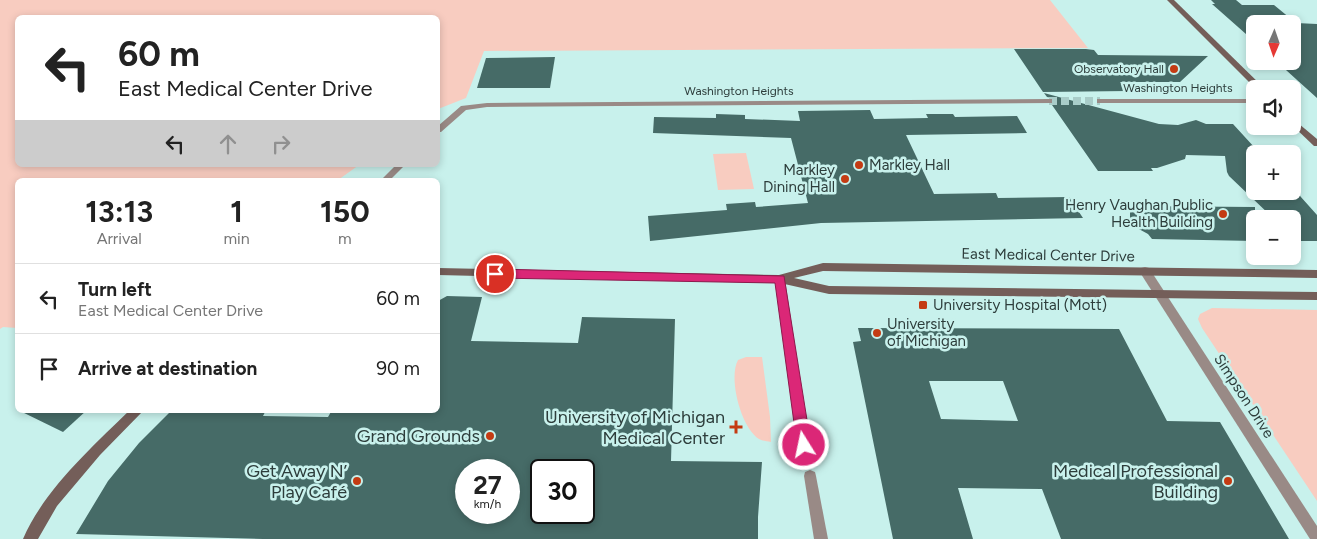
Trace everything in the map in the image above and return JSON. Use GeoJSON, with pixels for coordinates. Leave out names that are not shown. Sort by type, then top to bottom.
{"type":"FeatureCollection","features":[{"type":"Feature","properties":{"kind":"street"},"geometry":{"type":"LineString","coordinates":[[1170,0],[1252,80]]}},
{"type":"Feature","properties":{"kind":"street","name":"Washington Heights"},"geometry":{"type":"LineString","coordinates":[[440,128],[464,108],[487,105],[1049,101]]}},
{"type":"Feature","properties":{"kind":"street","name":"Washington Heights"},"geometry":{"type":"LineString","coordinates":[[1100,101],[1246,101]]}},
{"type":"Feature","properties":{"kind":"street"},"geometry":{"type":"LineString","coordinates":[[1301,129],[1317,144]]}},
{"type":"Feature","properties":{"kind":"street"},"geometry":{"type":"LineString","coordinates":[[387,178],[399,167]]}},
{"type":"Feature","properties":{"kind":"street","name":"East Medical Center Drive"},"geometry":{"type":"LineString","coordinates":[[780,279],[823,267],[1317,274]]}},
{"type":"Feature","properties":{"kind":"street","name":"East Medical Center Drive"},"geometry":{"type":"LineString","coordinates":[[440,272],[780,279],[829,290],[1317,296]]}},
{"type":"Feature","properties":{"kind":"street","name":"Simpson Drive"},"geometry":{"type":"LineString","coordinates":[[1145,272],[1317,538]]}},
{"type":"Feature","properties":{"kind":"street"},"geometry":{"type":"LineString","coordinates":[[780,279],[798,409],[808,462]]}},
{"type":"Feature","properties":{"kind":"street"},"geometry":{"type":"LineString","coordinates":[[30,539],[58,495],[96,451],[135,413]]}},
{"type":"Feature","properties":{"kind":"street"},"geometry":{"type":"LineString","coordinates":[[810,476],[821,539]]}},
{"type":"Feature","properties":{"kind":"shaded area"},"geometry":{"type":"Polygon","coordinates":[[[0,0],[1050,0],[1088,48],[484,51],[466,98],[440,108],[440,15],[15,15],[15,167],[356,167],[341,178],[15,178],[15,328],[3,327],[0,329],[0,0]]]}},
{"type":"Feature","properties":{"kind":"shaded area"},"geometry":{"type":"Polygon","coordinates":[[[746,153],[754,189],[718,190],[713,154],[746,153]]]}},
{"type":"Feature","properties":{"kind":"shaded area"},"geometry":{"type":"Polygon","coordinates":[[[1212,308],[1317,310],[1317,501],[1202,328],[1198,319],[1200,314],[1212,308]]]}},
{"type":"Feature","properties":{"kind":"shaded area"},"geometry":{"type":"Polygon","coordinates":[[[746,357],[762,357],[770,417],[771,442],[760,440],[753,433],[747,425],[738,402],[735,368],[738,360],[746,357]]]}},
{"type":"Feature","properties":{"kind":"building"},"geometry":{"type":"Polygon","coordinates":[[[1211,0],[1236,0],[1242,5],[1274,5],[1286,15],[1246,15],[1246,34],[1212,4],[1215,4],[1211,0]]]}},
{"type":"Feature","properties":{"kind":"building"},"geometry":{"type":"Polygon","coordinates":[[[1301,23],[1317,24],[1317,98],[1301,84],[1301,80],[1297,80],[1286,70],[1301,70],[1301,23]]]}},
{"type":"Feature","properties":{"kind":"building"},"geometry":{"type":"Polygon","coordinates":[[[1014,49],[1086,49],[1094,50],[1098,55],[1208,56],[1180,82],[1120,82],[1128,91],[1043,92],[1014,49]]]}},
{"type":"Feature","properties":{"kind":"building"},"geometry":{"type":"Polygon","coordinates":[[[555,57],[550,88],[477,88],[486,58],[555,57]]]}},
{"type":"Feature","properties":{"kind":"building"},"geometry":{"type":"Polygon","coordinates":[[[1044,93],[1159,124],[1178,125],[1196,120],[1206,124],[1233,124],[1252,145],[1246,145],[1246,192],[1229,176],[1225,156],[1186,155],[1185,159],[1157,168],[1151,168],[1153,171],[1098,171],[1052,105],[1054,103],[1053,98],[1047,97],[1044,93]]]}},
{"type":"Feature","properties":{"kind":"building","name":"Markley Hall"},"geometry":{"type":"Polygon","coordinates":[[[870,110],[874,119],[928,118],[926,114],[953,114],[955,117],[1017,116],[1027,133],[906,135],[934,194],[996,193],[998,198],[1069,197],[1083,218],[821,223],[650,241],[648,216],[727,210],[726,204],[755,202],[756,207],[808,203],[791,138],[653,133],[654,117],[716,118],[716,114],[745,115],[745,119],[800,121],[798,111],[870,110]]]}},
{"type":"Feature","properties":{"kind":"building"},"geometry":{"type":"Polygon","coordinates":[[[1301,197],[1317,215],[1317,241],[1301,241],[1301,210],[1265,210],[1254,200],[1301,200],[1301,197]]]}},
{"type":"Feature","properties":{"kind":"building","name":"Henry Vaughan Public Health Building"},"geometry":{"type":"Polygon","coordinates":[[[1130,206],[1255,207],[1255,210],[1246,210],[1246,241],[1152,239],[1148,234],[1137,228],[1130,217],[1130,206]]]}},
{"type":"Feature","properties":{"kind":"building"},"geometry":{"type":"Polygon","coordinates":[[[447,296],[482,297],[471,341],[578,343],[582,317],[675,319],[671,461],[762,462],[758,539],[263,539],[76,534],[108,481],[139,443],[169,413],[264,413],[263,416],[328,417],[330,413],[440,413],[440,300],[447,296]]]}},
{"type":"Feature","properties":{"kind":"building"},"geometry":{"type":"Polygon","coordinates":[[[858,328],[1119,329],[1167,421],[1220,422],[1289,539],[1061,539],[1042,489],[958,488],[973,539],[893,539],[853,342],[861,341],[858,328]],[[929,381],[941,419],[1018,421],[1003,381],[929,381]]]}},
{"type":"Feature","properties":{"kind":"building"},"geometry":{"type":"Polygon","coordinates":[[[24,413],[84,413],[63,432],[24,413]]]}},
{"type":"Feature","properties":{"kind":"tunnel"},"geometry":{"type":"LineString","coordinates":[[1049,101],[1100,101]]}},
{"type":"Feature","properties":{"kind":"place","name":"Observatory Hall"},"geometry":{"type":"Point","coordinates":[1174,69]}},
{"type":"Feature","properties":{"kind":"place","name":"Markley Hall"},"geometry":{"type":"Point","coordinates":[859,165]}},
{"type":"Feature","properties":{"kind":"place","name":"Markley Dining Hall"},"geometry":{"type":"Point","coordinates":[845,179]}},
{"type":"Feature","properties":{"kind":"place","name":"Henry Vaughan Public Health Building"},"geometry":{"type":"Point","coordinates":[1223,214]}},
{"type":"Feature","properties":{"kind":"place","name":"University Hospital (Mott)"},"geometry":{"type":"Point","coordinates":[923,305]}},
{"type":"Feature","properties":{"kind":"place","name":"University of Michigan"},"geometry":{"type":"Point","coordinates":[877,333]}},
{"type":"Feature","properties":{"kind":"place","name":"University of Michigan Medical Center"},"geometry":{"type":"Point","coordinates":[736,427]}},
{"type":"Feature","properties":{"kind":"place","name":"Grand Grounds"},"geometry":{"type":"Point","coordinates":[490,436]}},
{"type":"Feature","properties":{"kind":"place","name":"Get Away N’ Play Café"},"geometry":{"type":"Point","coordinates":[357,481]}},
{"type":"Feature","properties":{"kind":"place","name":"Medical Professional Building"},"geometry":{"type":"Point","coordinates":[1228,481]}},
{"type":"Feature","properties":{"kind":"route"},"geometry":{"type":"LineString","coordinates":[[495,274],[780,279],[804,445]]}}]}
